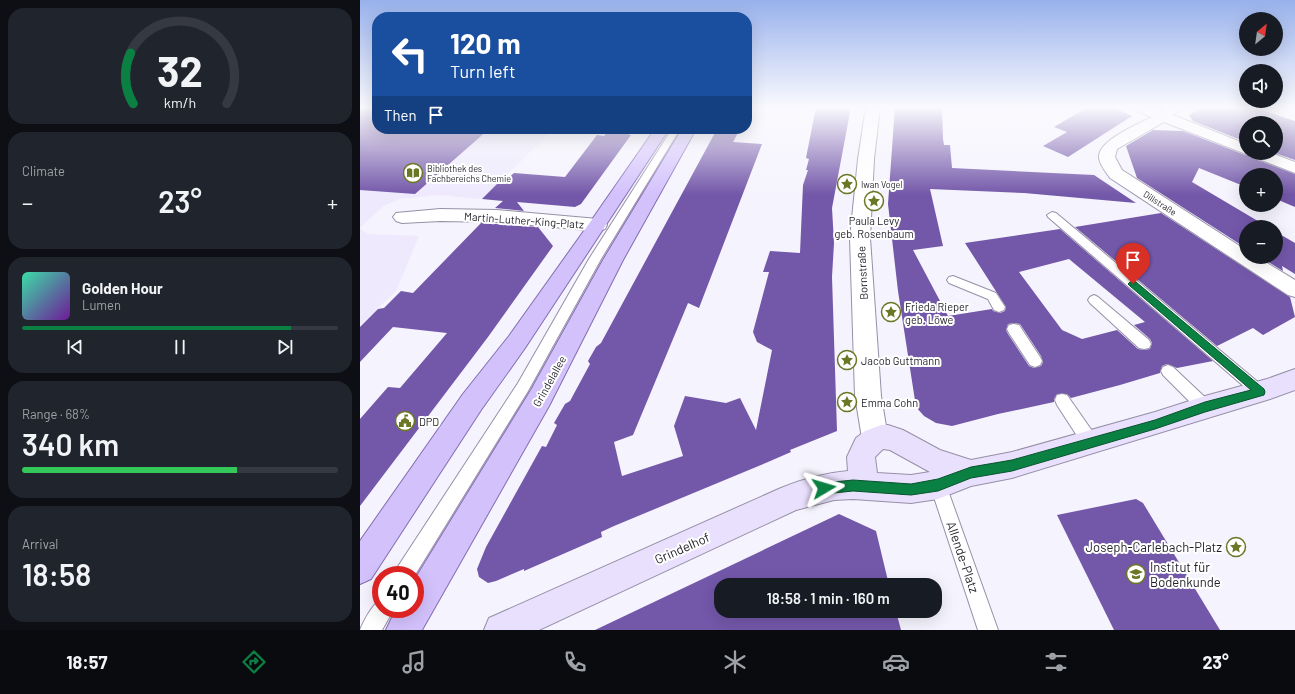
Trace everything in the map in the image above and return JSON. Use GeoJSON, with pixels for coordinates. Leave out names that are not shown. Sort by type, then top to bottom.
{"type":"FeatureCollection","features":[{"type":"Feature","properties":{"kind":"main road"},"geometry":{"type":"LineString","coordinates":[[360,568],[472,402],[517,342],[657,136]]}},
{"type":"Feature","properties":{"kind":"main road","name":"Grindelallee"},"geometry":{"type":"LineString","coordinates":[[403,630],[540,398],[620,247],[686,136]]}},
{"type":"Feature","properties":{"kind":"street","name":"Bornstraße"},"geometry":{"type":"LineString","coordinates":[[869,136],[860,238],[868,396],[875,438]]}},
{"type":"Feature","properties":{"kind":"street","name":"Dillstraße"},"geometry":{"type":"LineString","coordinates":[[1127,136],[1111,146],[1107,151],[1106,159],[1116,174],[1295,290]]}},
{"type":"Feature","properties":{"kind":"street"},"geometry":{"type":"LineString","coordinates":[[1220,136],[1239,146]]}},
{"type":"Feature","properties":{"kind":"street"},"geometry":{"type":"LineString","coordinates":[[1275,160],[1295,168]]}},
{"type":"Feature","properties":{"kind":"street","name":"Martin-Luther-King-Platz"},"geometry":{"type":"LineString","coordinates":[[402,217],[440,215],[497,216],[598,225]]}},
{"type":"Feature","properties":{"kind":"street","name":"Grindelhof"},"geometry":{"type":"LineString","coordinates":[[501,630],[791,498],[815,490],[834,486],[868,486],[911,489],[938,485],[971,473],[1012,465],[1155,424],[1205,407],[1260,392],[1295,379]]}},
{"type":"Feature","properties":{"kind":"street"},"geometry":{"type":"LineString","coordinates":[[868,486],[862,472],[860,456],[864,448],[875,438],[882,436],[889,437],[934,460],[971,473]]}},
{"type":"Feature","properties":{"kind":"lane","name":"Grindelallee"},"geometry":{"type":"LineString","coordinates":[[410,566],[523,387],[595,259],[671,136]]}},
{"type":"Feature","properties":{"kind":"lane"},"geometry":{"type":"LineString","coordinates":[[1052,215],[1260,392]]}},
{"type":"Feature","properties":{"kind":"lane"},"geometry":{"type":"LineString","coordinates":[[953,280],[992,296],[999,307]]}},
{"type":"Feature","properties":{"kind":"lane"},"geometry":{"type":"LineString","coordinates":[[1094,300],[1144,344]]}},
{"type":"Feature","properties":{"kind":"lane"},"geometry":{"type":"LineString","coordinates":[[1014,329],[1035,361]]}},
{"type":"Feature","properties":{"kind":"lane"},"geometry":{"type":"LineString","coordinates":[[1168,371],[1205,407]]}},
{"type":"Feature","properties":{"kind":"lane"},"geometry":{"type":"LineString","coordinates":[[1062,400],[1091,443]]}},
{"type":"Feature","properties":{"kind":"lane","name":"Allende-Platz"},"geometry":{"type":"LineString","coordinates":[[938,485],[988,630]]}},
{"type":"Feature","properties":{"kind":"lane"},"geometry":{"type":"LineString","coordinates":[[370,630],[378,618]]}},
{"type":"Feature","properties":{"kind":"shaded area"},"geometry":{"type":"Polygon","coordinates":[[[360,136],[546,136],[482,199],[439,195],[399,199],[382,207],[360,228],[360,136]]]}},
{"type":"Feature","properties":{"kind":"shaded area"},"geometry":{"type":"Polygon","coordinates":[[[360,229],[368,234],[419,236],[396,291],[360,325],[360,229]]]}},
{"type":"Feature","properties":{"kind":"building"},"geometry":{"type":"Polygon","coordinates":[[[360,136],[481,136],[415,194],[360,190],[360,136]]]}},
{"type":"Feature","properties":{"kind":"building"},"geometry":{"type":"Polygon","coordinates":[[[596,136],[630,136],[581,204],[575,207],[517,202],[524,211],[495,208],[503,201],[482,199],[500,181],[505,181],[514,173],[565,177],[596,136]]]}},
{"type":"Feature","properties":{"kind":"building"},"geometry":{"type":"Polygon","coordinates":[[[713,136],[736,136],[733,142],[762,144],[699,308],[688,303],[633,435],[614,442],[622,476],[683,456],[674,426],[685,396],[726,403],[740,398],[756,430],[772,350],[757,342],[753,332],[769,272],[763,272],[770,251],[800,253],[803,185],[808,170],[806,170],[809,159],[806,158],[810,136],[845,136],[832,208],[834,243],[832,277],[837,431],[790,450],[791,452],[768,462],[614,526],[601,532],[602,537],[524,571],[524,569],[488,583],[479,577],[477,569],[486,547],[542,446],[546,447],[557,425],[554,423],[565,404],[570,401],[590,364],[588,361],[596,347],[601,343],[713,136]]]}},
{"type":"Feature","properties":{"kind":"building"},"geometry":{"type":"Polygon","coordinates":[[[893,136],[943,136],[944,145],[950,145],[952,168],[1094,175],[1136,203],[1024,193],[930,189],[943,246],[913,250],[948,316],[992,309],[993,311],[1000,313],[1005,311],[1006,307],[965,243],[1060,229],[1213,361],[1177,368],[1167,364],[1162,366],[1160,373],[1071,398],[1067,394],[1057,394],[1054,402],[952,426],[936,423],[924,416],[916,407],[898,291],[888,204],[893,136]],[[1069,259],[1019,272],[1062,330],[1082,339],[1117,330],[1138,349],[1150,349],[1152,343],[1150,339],[1134,325],[1145,322],[1069,259]],[[1008,324],[1006,330],[1029,366],[1034,368],[1041,366],[1043,362],[1041,356],[1020,324],[1008,324]]]}},
{"type":"Feature","properties":{"kind":"building"},"geometry":{"type":"Polygon","coordinates":[[[1059,136],[1100,136],[1068,157],[1043,146],[1059,136]]]}},
{"type":"Feature","properties":{"kind":"building"},"geometry":{"type":"Polygon","coordinates":[[[1142,136],[1197,136],[1239,153],[1239,160],[1258,160],[1279,168],[1239,168],[1239,184],[1199,168],[1192,182],[1239,210],[1239,212],[1243,212],[1256,220],[1239,220],[1239,244],[1137,178],[1126,146],[1142,136]]]}},
{"type":"Feature","properties":{"kind":"building"},"geometry":{"type":"Polygon","coordinates":[[[1232,136],[1239,136],[1239,139],[1232,136]]]}},
{"type":"Feature","properties":{"kind":"building"},"geometry":{"type":"Polygon","coordinates":[[[1283,136],[1295,136],[1295,160],[1283,156],[1283,136]]]}},
{"type":"Feature","properties":{"kind":"building"},"geometry":{"type":"Polygon","coordinates":[[[1283,169],[1295,174],[1295,207],[1283,202],[1283,169]]]}},
{"type":"Feature","properties":{"kind":"building"},"geometry":{"type":"Polygon","coordinates":[[[1161,213],[1290,297],[1295,317],[1263,335],[1253,328],[1217,346],[1075,227],[1161,213]]]}},
{"type":"Feature","properties":{"kind":"building"},"geometry":{"type":"Polygon","coordinates":[[[481,223],[538,227],[553,246],[488,337],[360,506],[360,419],[388,387],[400,388],[447,333],[393,327],[360,362],[360,327],[378,309],[384,308],[401,291],[413,293],[481,223]]]}},
{"type":"Feature","properties":{"kind":"building"},"geometry":{"type":"Polygon","coordinates":[[[1283,236],[1295,243],[1295,274],[1282,266],[1283,271],[1272,264],[1283,264],[1283,236]]]}},
{"type":"Feature","properties":{"kind":"building","name":"Institut für Bodenkunde"},"geometry":{"type":"Polygon","coordinates":[[[1136,499],[1143,503],[1220,630],[1114,630],[1057,515],[1136,499]]]}},
{"type":"Feature","properties":{"kind":"building"},"geometry":{"type":"Polygon","coordinates":[[[839,514],[876,531],[887,578],[714,578],[714,618],[898,618],[901,630],[595,630],[839,514]]]}},
{"type":"Feature","properties":{"kind":"place","name":"Bibliothek des Fachbereichs Chemie"},"geometry":{"type":"Point","coordinates":[413,173]}},
{"type":"Feature","properties":{"kind":"place","name":"Iwan Vogel"},"geometry":{"type":"Point","coordinates":[847,184]}},
{"type":"Feature","properties":{"kind":"place","name":"Paula Levy geb. Rosenbaum"},"geometry":{"type":"Point","coordinates":[874,201]}},
{"type":"Feature","properties":{"kind":"place","name":"Frieda Rieper geb. Löwe"},"geometry":{"type":"Point","coordinates":[891,312]}},
{"type":"Feature","properties":{"kind":"place","name":"Jacob Guttmann"},"geometry":{"type":"Point","coordinates":[847,360]}},
{"type":"Feature","properties":{"kind":"place","name":"Emma Cohn"},"geometry":{"type":"Point","coordinates":[847,402]}},
{"type":"Feature","properties":{"kind":"place","name":"DPD"},"geometry":{"type":"Point","coordinates":[405,421]}},
{"type":"Feature","properties":{"kind":"place","name":"Joseph-Carlebach-Platz"},"geometry":{"type":"Point","coordinates":[1236,547]}},
{"type":"Feature","properties":{"kind":"place","name":"Institut für Bodenkunde"},"geometry":{"type":"Point","coordinates":[1136,574]}},
{"type":"Feature","properties":{"kind":"route"},"geometry":{"type":"LineString","coordinates":[[824,488],[853,485],[911,489],[938,485],[971,473],[1012,465],[1260,392],[1133,284]]}}]}
